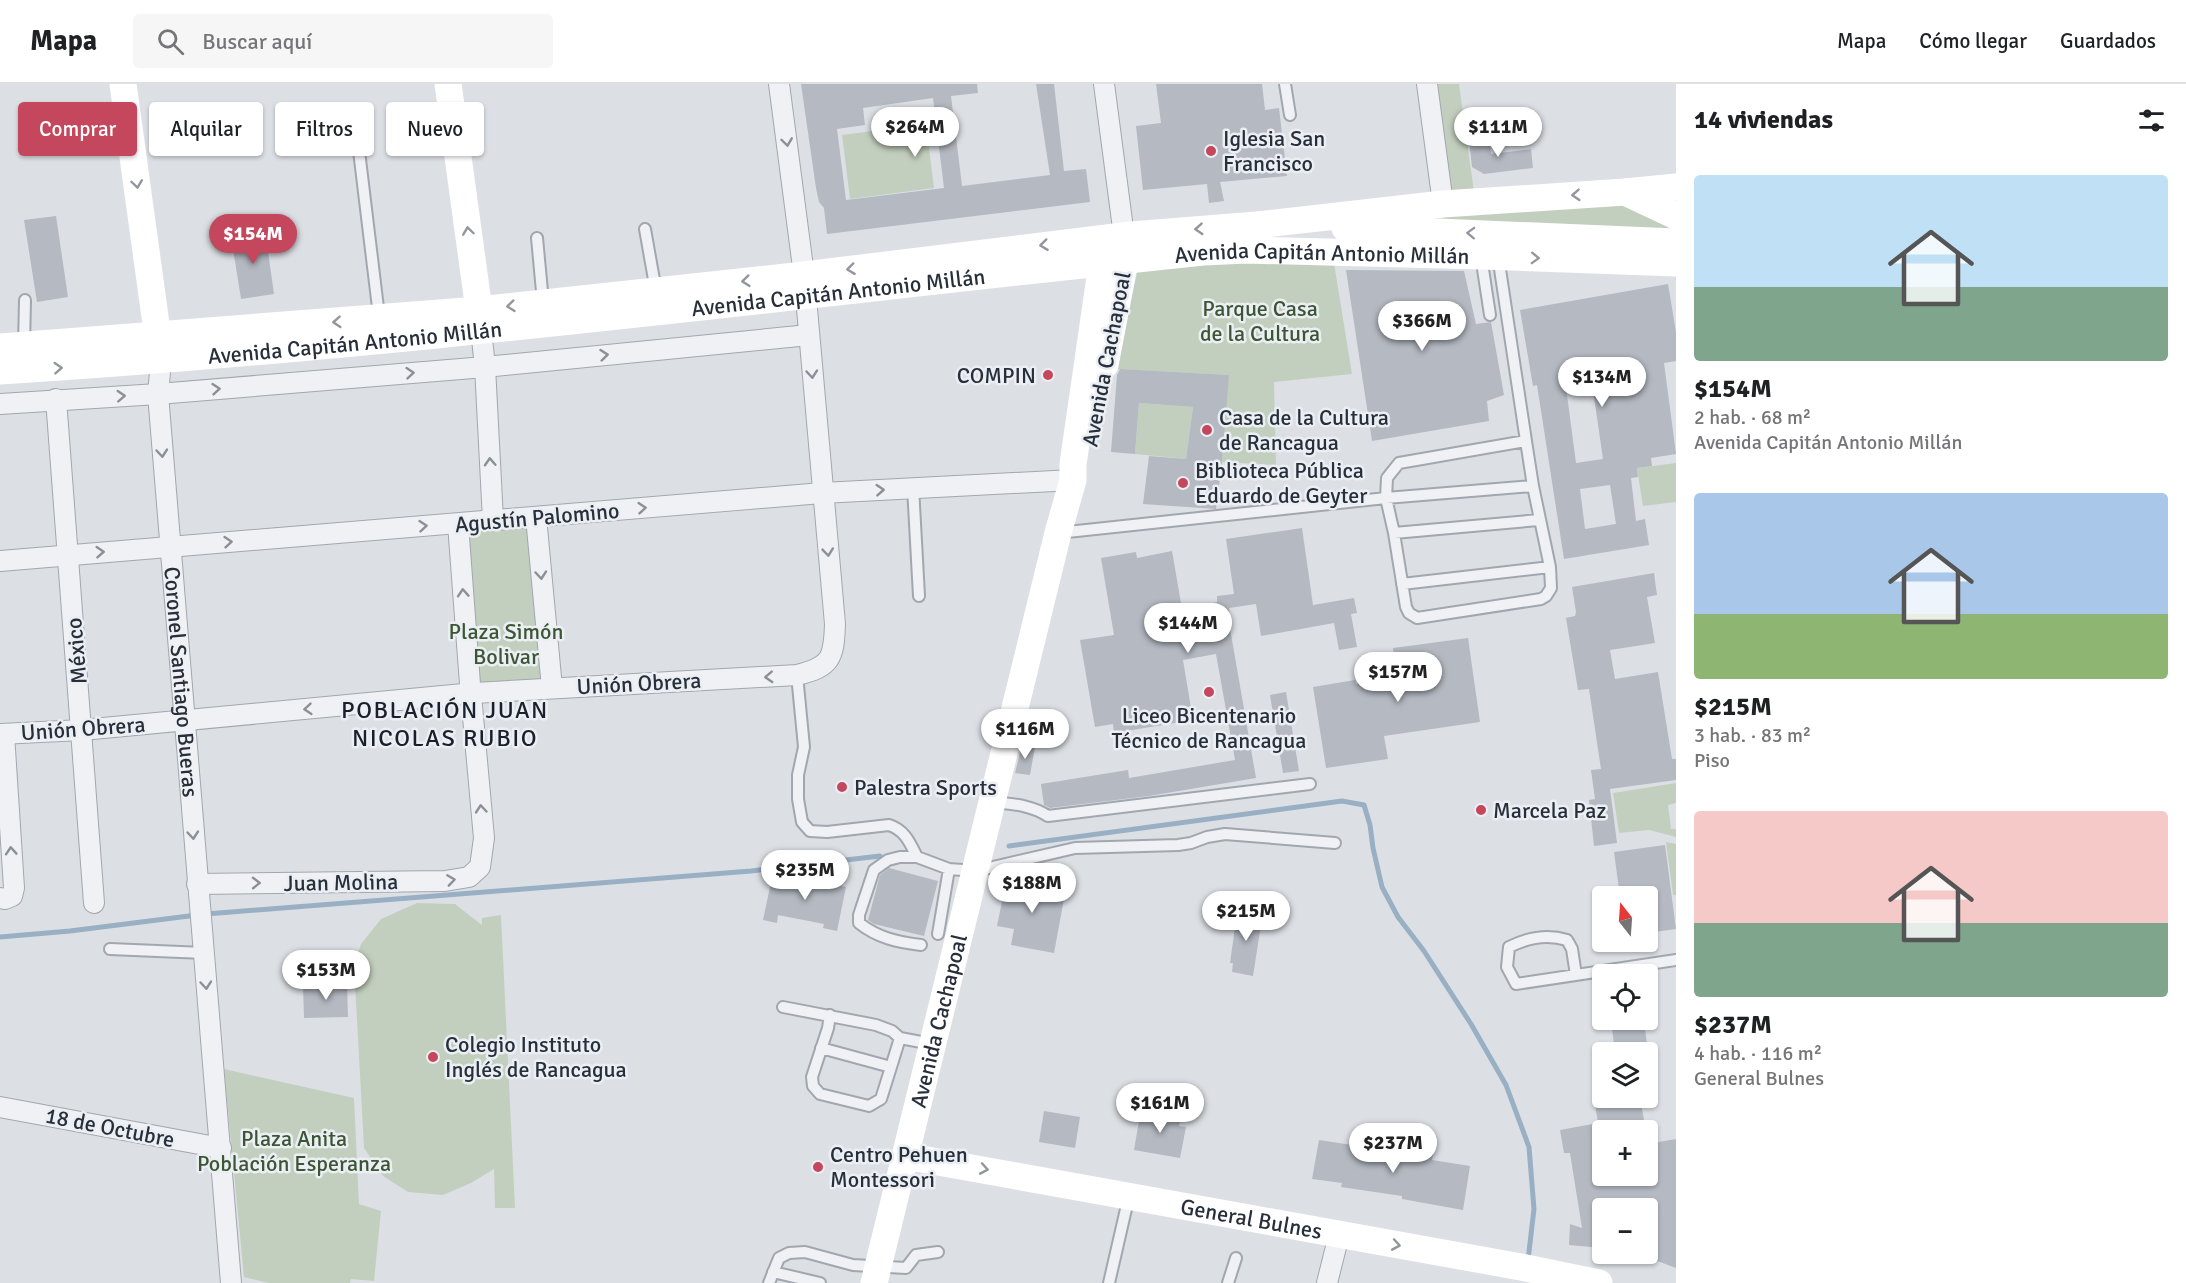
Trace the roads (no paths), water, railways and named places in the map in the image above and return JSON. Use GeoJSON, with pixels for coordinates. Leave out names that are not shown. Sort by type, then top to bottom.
{"type":"FeatureCollection","features":[{"type":"Feature","properties":{"kind":"main road","name":"Coronel Santiago Bueras"},"geometry":{"type":"LineString","coordinates":[[123,84],[159,348]]}},
{"type":"Feature","properties":{"kind":"main road"},"geometry":{"type":"LineString","coordinates":[[448,84],[480,321]]}},
{"type":"Feature","properties":{"kind":"main road","name":"Avenida Capitán Antonio Millán"},"geometry":{"type":"LineString","coordinates":[[12,346],[159,348],[480,321],[805,285],[1117,246],[1257,225],[1443,204],[1676,187]]}},
{"type":"Feature","properties":{"kind":"main road"},"geometry":{"type":"LineString","coordinates":[[1625,192],[1676,216]]}},
{"type":"Feature","properties":{"kind":"main road","name":"Avenida Capitán Antonio Millán"},"geometry":{"type":"LineString","coordinates":[[1257,225],[1676,242]]}},
{"type":"Feature","properties":{"kind":"main road","name":"Avenida Capitán Antonio Millán"},"geometry":{"type":"LineString","coordinates":[[1117,246],[1203,252],[1246,250],[1676,263]]}},
{"type":"Feature","properties":{"kind":"main road","name":"Avenida Cachapoal"},"geometry":{"type":"LineString","coordinates":[[876,1275],[1058,533],[1074,480],[1085,468],[1117,246]]}},
{"type":"Feature","properties":{"kind":"main road","name":"Avenida Capitán Antonio Millán"},"geometry":{"type":"LineString","coordinates":[[0,371],[379,319],[480,321],[543,303],[656,291],[805,285]]}},
{"type":"Feature","properties":{"kind":"main road","name":"General Bulnes"},"geometry":{"type":"LineString","coordinates":[[905,1156],[1528,1268],[1599,1283]]}},
{"type":"Feature","properties":{"kind":"street"},"geometry":{"type":"LineString","coordinates":[[779,84],[805,285],[822,494]]}},
{"type":"Feature","properties":{"kind":"street"},"geometry":{"type":"LineString","coordinates":[[1104,84],[1117,246]]}},
{"type":"Feature","properties":{"kind":"street"},"geometry":{"type":"LineString","coordinates":[[1427,84],[1443,204]]}},
{"type":"Feature","properties":{"kind":"street"},"geometry":{"type":"LineString","coordinates":[[480,321],[485,367],[493,520]]}},
{"type":"Feature","properties":{"kind":"street","name":"Avenida Capitán Antonio Millán"},"geometry":{"type":"LineString","coordinates":[[0,404],[158,394],[485,367],[809,335]]}},
{"type":"Feature","properties":{"kind":"street","name":"Coronel Santiago Bueras"},"geometry":{"type":"LineString","coordinates":[[159,348],[158,394],[231,1283]]}},
{"type":"Feature","properties":{"kind":"street","name":"México"},"geometry":{"type":"LineString","coordinates":[[56,399],[94,903]]}},
{"type":"Feature","properties":{"kind":"street","name":"Agustín Palomino"},"geometry":{"type":"LineString","coordinates":[[0,561],[913,487],[1074,480]]}},
{"type":"Feature","properties":{"kind":"street","name":"Unión Obrera"},"geometry":{"type":"LineString","coordinates":[[2,734],[82,730],[470,693],[797,675],[823,667],[831,657],[834,646],[835,624],[822,494]]}},
{"type":"Feature","properties":{"kind":"street"},"geometry":{"type":"LineString","coordinates":[[536,517],[552,688]]}},
{"type":"Feature","properties":{"kind":"street"},"geometry":{"type":"LineString","coordinates":[[458,524],[470,693]]}},
{"type":"Feature","properties":{"kind":"street","name":"Juan Molina"},"geometry":{"type":"LineString","coordinates":[[197,884],[445,881],[469,877],[480,867],[484,838],[470,693]]}},
{"type":"Feature","properties":{"kind":"street"},"geometry":{"type":"LineString","coordinates":[[0,898],[5,899],[12,896],[14,888],[2,734]]}},
{"type":"Feature","properties":{"kind":"street","name":"18 de Octubre"},"geometry":{"type":"LineString","coordinates":[[0,1107],[221,1148]]}},
{"type":"Feature","properties":{"kind":"street"},"geometry":{"type":"LineString","coordinates":[[1327,1283],[1339,1235]]}},
{"type":"Feature","properties":{"kind":"lane"},"geometry":{"type":"LineString","coordinates":[[1285,84],[1290,115]]}},
{"type":"Feature","properties":{"kind":"lane"},"geometry":{"type":"LineString","coordinates":[[360,156],[379,319]]}},
{"type":"Feature","properties":{"kind":"lane"},"geometry":{"type":"LineString","coordinates":[[645,229],[656,291]]}},
{"type":"Feature","properties":{"kind":"lane"},"geometry":{"type":"LineString","coordinates":[[537,238],[543,303]]}},
{"type":"Feature","properties":{"kind":"lane"},"geometry":{"type":"LineString","coordinates":[[1489,256],[1490,315]]}},
{"type":"Feature","properties":{"kind":"lane"},"geometry":{"type":"LineString","coordinates":[[1489,256],[1526,441],[1539,520],[1550,567],[1551,588],[1541,599],[1417,618],[1409,613],[1386,498],[1387,478],[1399,463],[1526,441]]}},
{"type":"Feature","properties":{"kind":"lane"},"geometry":{"type":"LineString","coordinates":[[12,346],[26,300]]}},
{"type":"Feature","properties":{"kind":"lane"},"geometry":{"type":"LineString","coordinates":[[1058,533],[1386,498],[1533,486]]}},
{"type":"Feature","properties":{"kind":"lane"},"geometry":{"type":"LineString","coordinates":[[913,487],[919,596]]}},
{"type":"Feature","properties":{"kind":"lane"},"geometry":{"type":"LineString","coordinates":[[1394,533],[1539,520]]}},
{"type":"Feature","properties":{"kind":"lane"},"geometry":{"type":"LineString","coordinates":[[1402,584],[1550,567]]}},
{"type":"Feature","properties":{"kind":"lane"},"geometry":{"type":"LineString","coordinates":[[797,675],[804,747],[798,775],[798,799],[802,822],[810,831],[827,832],[889,825],[898,828],[907,837],[917,857]]}},
{"type":"Feature","properties":{"kind":"lane"},"geometry":{"type":"LineString","coordinates":[[993,802],[1038,809],[1047,816],[1310,784]]}},
{"type":"Feature","properties":{"kind":"lane"},"geometry":{"type":"LineString","coordinates":[[921,945],[898,942],[872,933],[860,923],[859,915],[874,870],[888,860],[917,857],[949,869],[976,871],[1076,848],[1178,845],[1225,834],[1335,843]]}},
{"type":"Feature","properties":{"kind":"lane"},"geometry":{"type":"LineString","coordinates":[[938,934],[949,869]]}},
{"type":"Feature","properties":{"kind":"lane"},"geometry":{"type":"LineString","coordinates":[[1576,975],[1572,949],[1567,940],[1557,937],[1537,938],[1521,941],[1509,947],[1507,967],[1516,984],[1576,975],[1676,960]]}},
{"type":"Feature","properties":{"kind":"lane"},"geometry":{"type":"LineString","coordinates":[[110,950],[204,953]]}},
{"type":"Feature","properties":{"kind":"lane"},"geometry":{"type":"LineString","coordinates":[[783,1007],[876,1025],[892,1030],[900,1038],[933,1044]]}},
{"type":"Feature","properties":{"kind":"lane"},"geometry":{"type":"LineString","coordinates":[[830,1015],[812,1077],[813,1086],[820,1094],[869,1106],[881,1099],[900,1038]]}},
{"type":"Feature","properties":{"kind":"lane"},"geometry":{"type":"LineString","coordinates":[[821,1048],[891,1067]]}},
{"type":"Feature","properties":{"kind":"lane"},"geometry":{"type":"LineString","coordinates":[[1108,1283],[1129,1196]]}},
{"type":"Feature","properties":{"kind":"lane"},"geometry":{"type":"LineString","coordinates":[[769,1283],[779,1258],[789,1253],[805,1252],[853,1265],[876,1275],[906,1268],[916,1255],[938,1252]]}},
{"type":"Feature","properties":{"kind":"lane"},"geometry":{"type":"LineString","coordinates":[[1228,1283],[1236,1258]]}},
{"type":"Feature","properties":{"kind":"lane"},"geometry":{"type":"LineString","coordinates":[[773,1272],[819,1283]]}},
{"type":"Feature","properties":{"kind":"waterway"},"geometry":{"type":"LineString","coordinates":[[1009,846],[1342,801],[1364,805],[1382,887],[1398,917],[1424,951],[1471,1024],[1506,1085],[1529,1147],[1534,1209],[1528,1260]]}},
{"type":"Feature","properties":{"kind":"waterway"},"geometry":{"type":"LineString","coordinates":[[206,914],[751,871],[880,856]]}},
{"type":"Feature","properties":{"kind":"waterway"},"geometry":{"type":"LineString","coordinates":[[0,937],[70,931],[197,915]]}},
{"type":"Feature","properties":{"kind":"place","name":"Iglesia San Francisco"},"geometry":{"type":"Point","coordinates":[1211,151]}},
{"type":"Feature","properties":{"kind":"place","name":"COMPIN"},"geometry":{"type":"Point","coordinates":[1048,375]}},
{"type":"Feature","properties":{"kind":"place","name":"Casa de la Cultura de Rancagua"},"geometry":{"type":"Point","coordinates":[1207,430]}},
{"type":"Feature","properties":{"kind":"place","name":"Biblioteca Pública Eduardo de Geyter"},"geometry":{"type":"Point","coordinates":[1183,483]}},
{"type":"Feature","properties":{"kind":"place","name":"Liceo Bicentenario Técnico de Rancagua"},"geometry":{"type":"Point","coordinates":[1209,692]}},
{"type":"Feature","properties":{"kind":"place","name":"Palestra Sports"},"geometry":{"type":"Point","coordinates":[842,787]}},
{"type":"Feature","properties":{"kind":"place","name":"Marcela Paz"},"geometry":{"type":"Point","coordinates":[1481,810]}},
{"type":"Feature","properties":{"kind":"place","name":"Colegio Instituto Inglés de Rancagua"},"geometry":{"type":"Point","coordinates":[433,1057]}},
{"type":"Feature","properties":{"kind":"place","name":"Centro Pehuen Montessori"},"geometry":{"type":"Point","coordinates":[818,1167]}},
{"type":"Feature","properties":{"kind":"district","name":"POBLACIÓN JUAN NICOLAS RUBIO"},"geometry":{"type":"Point","coordinates":[445,724]}},
{"type":"Feature","properties":{"kind":"park label","name":"Parque Casa de la Cultura"},"geometry":{"type":"Point","coordinates":[1260,320]}},
{"type":"Feature","properties":{"kind":"park label","name":"Plaza Simón Bolivar"},"geometry":{"type":"Point","coordinates":[506,644]}},
{"type":"Feature","properties":{"kind":"park label","name":"Plaza Anita Población Esperanza"},"geometry":{"type":"Point","coordinates":[294,1150]}}]}
